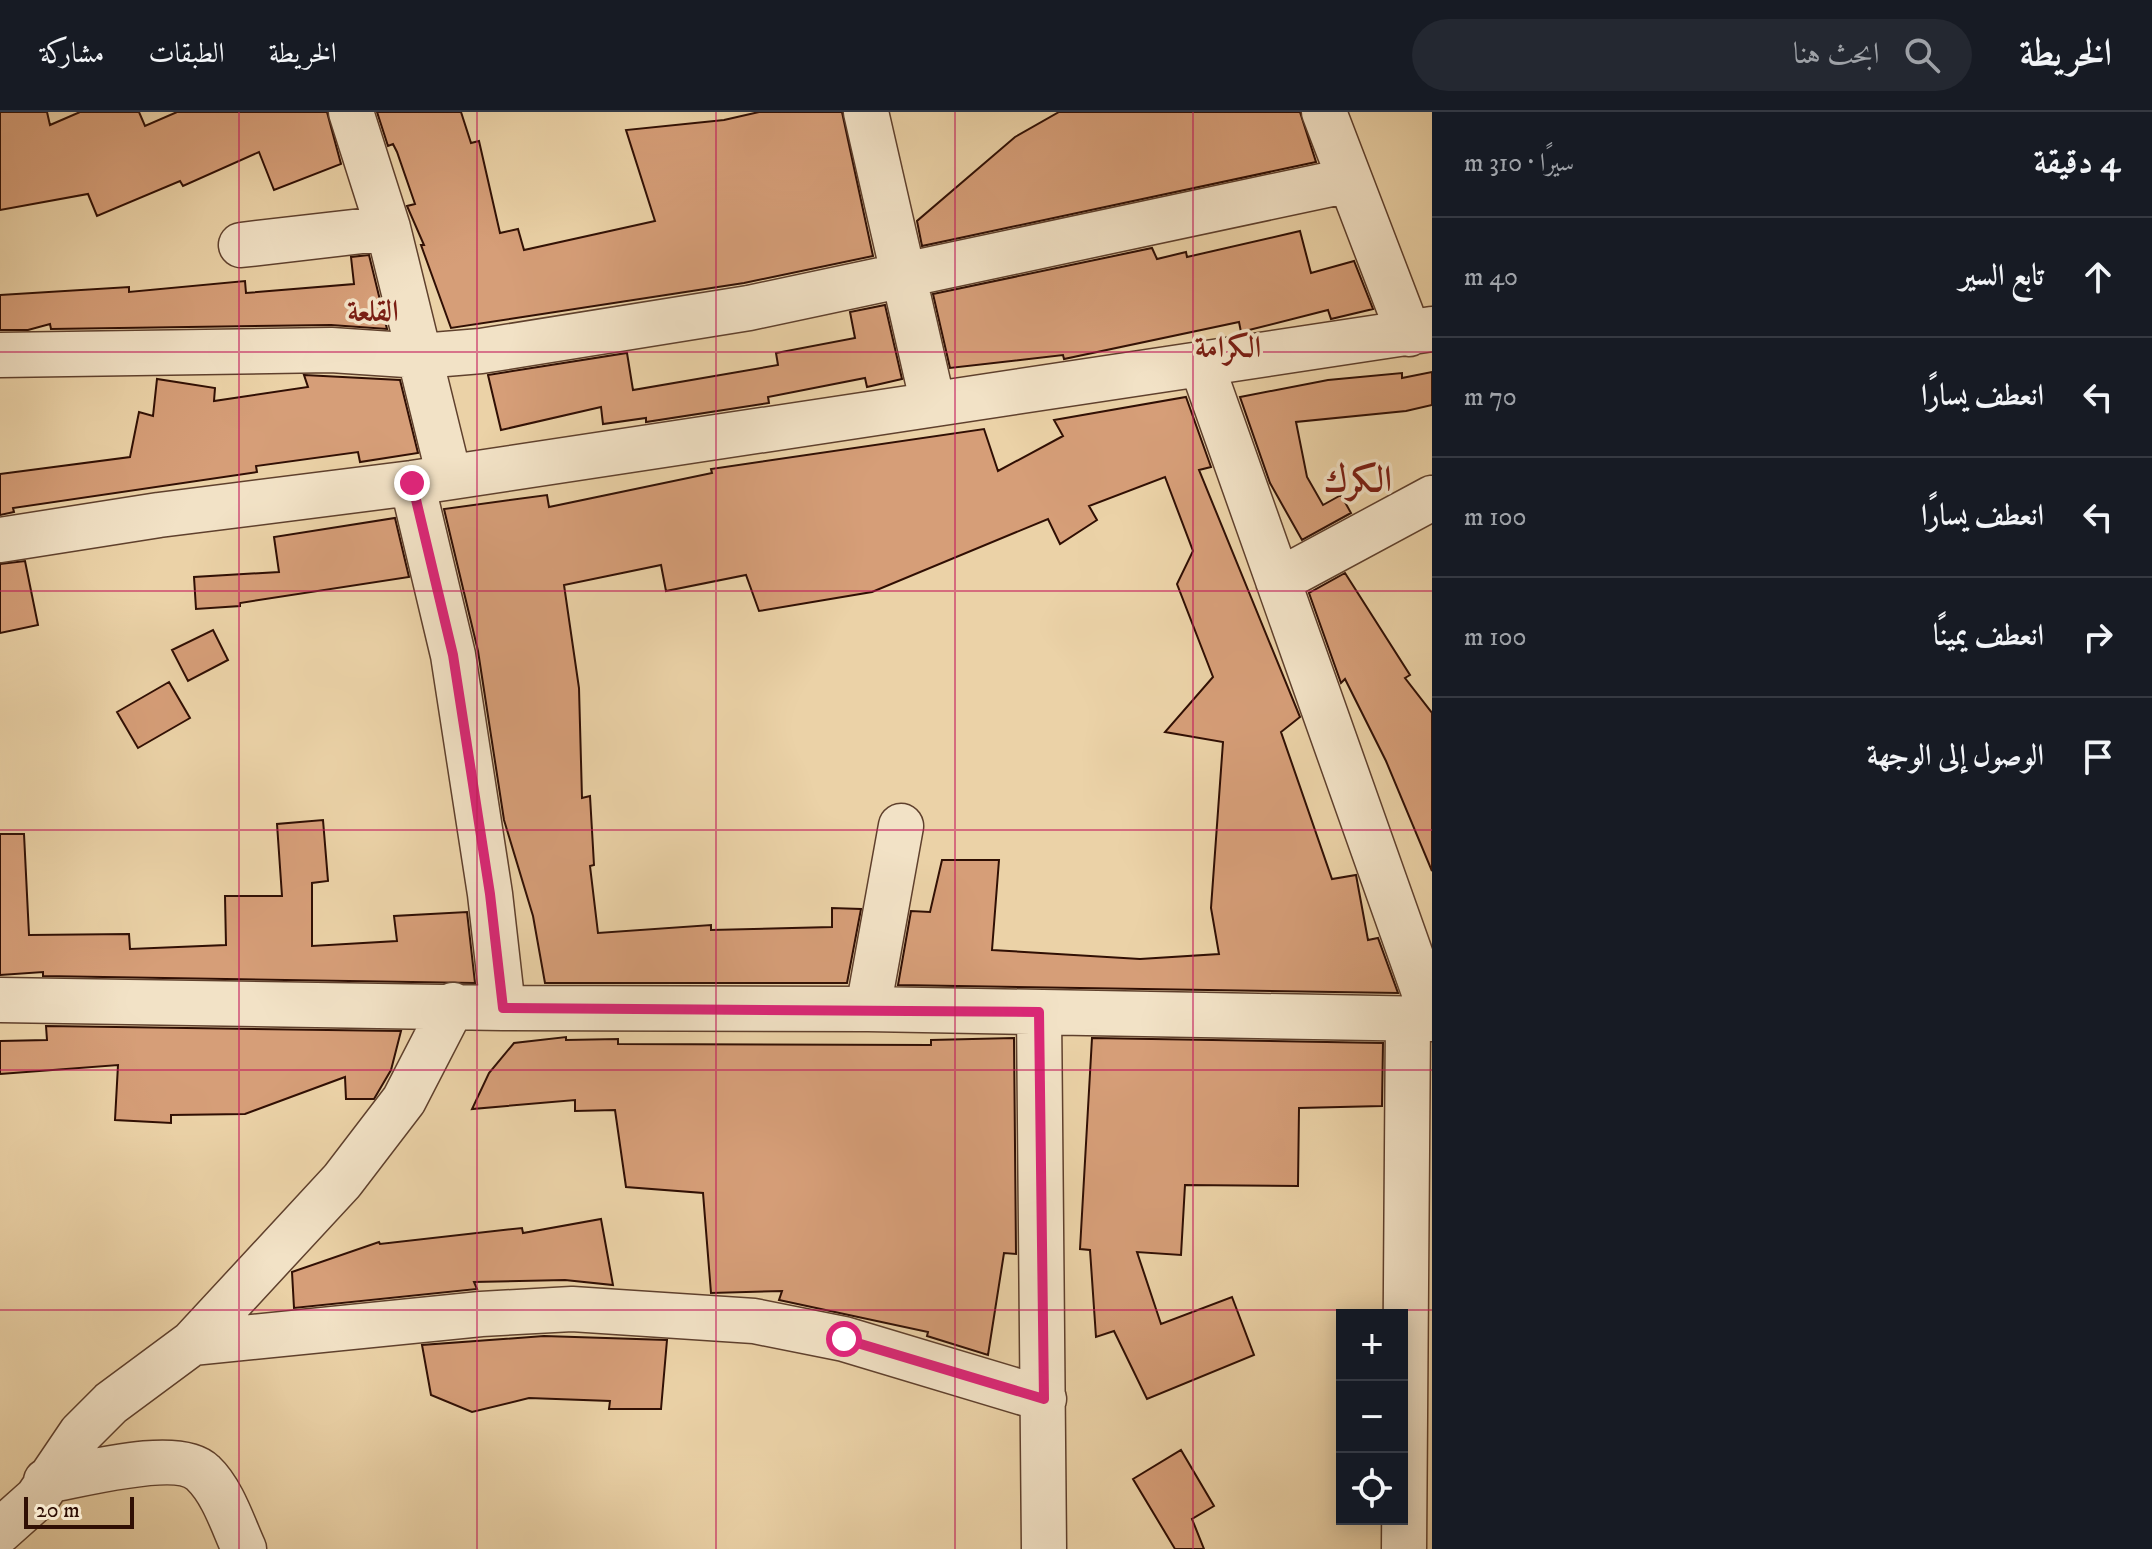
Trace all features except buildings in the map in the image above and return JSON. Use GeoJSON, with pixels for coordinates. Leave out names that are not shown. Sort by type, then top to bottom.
{"type":"FeatureCollection","features":[{"type":"Feature","properties":{"kind":"street"},"geometry":{"type":"LineString","coordinates":[[351,112],[388,228],[421,356],[431,479],[453,655],[490,894],[503,1008]]}},
{"type":"Feature","properties":{"kind":"street"},"geometry":{"type":"LineString","coordinates":[[866,112],[933,404]]}},
{"type":"Feature","properties":{"kind":"street"},"geometry":{"type":"LineString","coordinates":[[0,540],[1420,332],[1350,180],[1324,112]]}},
{"type":"Feature","properties":{"kind":"street"},"geometry":{"type":"LineString","coordinates":[[0,355],[331,350],[421,356],[593,334],[749,308],[1350,180]]}},
{"type":"Feature","properties":{"kind":"street"},"geometry":{"type":"LineString","coordinates":[[241,245],[388,228]]}},
{"type":"Feature","properties":{"kind":"street"},"geometry":{"type":"LineString","coordinates":[[1202,366],[1278,581],[1424,1018],[1404,1549]]}},
{"type":"Feature","properties":{"kind":"street"},"geometry":{"type":"LineString","coordinates":[[1278,581],[1432,498]]}},
{"type":"Feature","properties":{"kind":"street"},"geometry":{"type":"LineString","coordinates":[[868,1009],[901,826]]}},
{"type":"Feature","properties":{"kind":"street"},"geometry":{"type":"LineString","coordinates":[[0,1000],[1424,1018]]}},
{"type":"Feature","properties":{"kind":"street"},"geometry":{"type":"LineString","coordinates":[[0,1531],[37,1498],[64,1453],[111,1403],[192,1343],[342,1181],[404,1100],[453,1005]]}},
{"type":"Feature","properties":{"kind":"street"},"geometry":{"type":"LineString","coordinates":[[1039,1012],[1044,1549]]}},
{"type":"Feature","properties":{"kind":"street"},"geometry":{"type":"LineString","coordinates":[[192,1343],[481,1314],[572,1309],[754,1321],[932,1363],[1044,1399]]}},
{"type":"Feature","properties":{"kind":"street"},"geometry":{"type":"LineString","coordinates":[[46,1481],[169,1461],[194,1466],[218,1495],[244,1549]]}},
{"type":"Feature","properties":{"kind":"district","name":"القلعة"},"geometry":{"type":"Point","coordinates":[373,312]}},
{"type":"Feature","properties":{"kind":"district","name":"الكرامة"},"geometry":{"type":"Point","coordinates":[1228,348]}},
{"type":"Feature","properties":{"kind":"district","name":"الكرك"},"geometry":{"type":"Point","coordinates":[1358,480]}},
{"type":"Feature","properties":{"kind":"route"},"geometry":{"type":"LineString","coordinates":[[412,483],[453,655],[490,894],[503,1008],[1039,1012],[1044,1399],[844,1339]]}}]}
